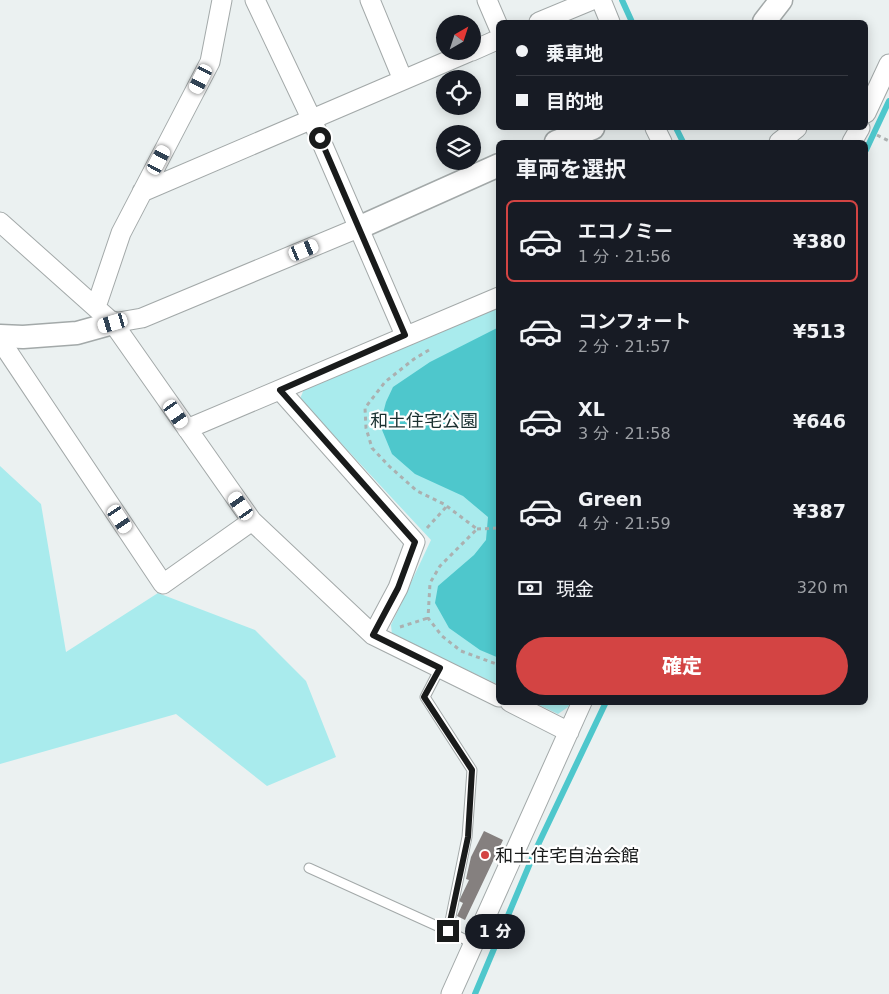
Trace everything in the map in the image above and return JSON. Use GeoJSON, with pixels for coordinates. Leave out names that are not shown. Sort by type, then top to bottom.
{"type":"FeatureCollection","features":[{"type":"Feature","properties":{"kind":"street"},"geometry":{"type":"LineString","coordinates":[[96,307],[121,233],[210,62],[222,0]]}},
{"type":"Feature","properties":{"kind":"street"},"geometry":{"type":"LineString","coordinates":[[255,0],[312,120],[405,335]]}},
{"type":"Feature","properties":{"kind":"street"},"geometry":{"type":"LineString","coordinates":[[370,0],[403,80]]}},
{"type":"Feature","properties":{"kind":"street"},"geometry":{"type":"LineString","coordinates":[[487,0],[496,21]]}},
{"type":"Feature","properties":{"kind":"street"},"geometry":{"type":"LineString","coordinates":[[544,20],[592,0]]}},
{"type":"Feature","properties":{"kind":"street"},"geometry":{"type":"LineString","coordinates":[[601,0],[609,20]]}},
{"type":"Feature","properties":{"kind":"street"},"geometry":{"type":"LineString","coordinates":[[766,20],[781,0]]}},
{"type":"Feature","properties":{"kind":"street"},"geometry":{"type":"LineString","coordinates":[[481,47],[496,41]]}},
{"type":"Feature","properties":{"kind":"street"},"geometry":{"type":"LineString","coordinates":[[142,192],[451,60]]}},
{"type":"Feature","properties":{"kind":"street"},"geometry":{"type":"LineString","coordinates":[[868,109],[889,64]]}},
{"type":"Feature","properties":{"kind":"street"},"geometry":{"type":"LineString","coordinates":[[561,140],[588,130]]}},
{"type":"Feature","properties":{"kind":"street"},"geometry":{"type":"LineString","coordinates":[[782,140],[795,130]]}},
{"type":"Feature","properties":{"kind":"street"},"geometry":{"type":"LineString","coordinates":[[0,336],[23,337],[77,333],[113,323],[142,318],[358,228],[496,167]]}},
{"type":"Feature","properties":{"kind":"street"},"geometry":{"type":"LineString","coordinates":[[0,222],[113,323],[252,521],[373,635],[496,696]]}},
{"type":"Feature","properties":{"kind":"street"},"geometry":{"type":"LineString","coordinates":[[187,429],[405,335],[496,298]]}},
{"type":"Feature","properties":{"kind":"street"},"geometry":{"type":"LineString","coordinates":[[0,340],[163,584],[252,521]]}},
{"type":"Feature","properties":{"kind":"street"},"geometry":{"type":"LineString","coordinates":[[280,390],[415,542],[398,588],[373,635]]}},
{"type":"Feature","properties":{"kind":"street"},"geometry":{"type":"LineString","coordinates":[[516,705],[569,732]]}},
{"type":"Feature","properties":{"kind":"street"},"geometry":{"type":"LineString","coordinates":[[451,994],[581,705]]}},
{"type":"Feature","properties":{"kind":"lane"},"geometry":{"type":"LineString","coordinates":[[440,668],[424,697],[472,770],[468,837],[448,931]]}},
{"type":"Feature","properties":{"kind":"lane"},"geometry":{"type":"LineString","coordinates":[[308,868],[474,944]]}},
{"type":"Feature","properties":{"kind":"path"},"geometry":{"type":"LineString","coordinates":[[414,359],[385,382],[365,408],[366,428],[372,448],[417,492],[447,506],[477,529],[496,528]]}},
{"type":"Feature","properties":{"kind":"path"},"geometry":{"type":"LineString","coordinates":[[415,542],[447,506]]}},
{"type":"Feature","properties":{"kind":"path"},"geometry":{"type":"LineString","coordinates":[[477,529],[440,566],[430,583],[428,618],[442,636],[461,651],[496,664]]}},
{"type":"Feature","properties":{"kind":"green space","name":"和土住宅公園"},"geometry":{"type":"Polygon","coordinates":[[[496,308],[496,684],[392,635],[391,625],[431,540],[300,399],[304,389],[496,308]]]}},
{"type":"Feature","properties":{"kind":"green space"},"geometry":{"type":"Polygon","coordinates":[[[0,466],[41,504],[66,652],[158,593],[255,630],[306,681],[336,757],[267,786],[176,714],[0,764],[0,466]]]}},
{"type":"Feature","properties":{"kind":"green space"},"geometry":{"type":"Polygon","coordinates":[[[539,705],[569,705],[558,714],[539,705]]]}},
{"type":"Feature","properties":{"kind":"shaded area"},"geometry":{"type":"Polygon","coordinates":[[[496,329],[496,657],[480,650],[449,628],[435,603],[438,586],[474,555],[486,540],[488,517],[463,496],[415,474],[392,454],[380,425],[386,402],[393,387],[430,362],[496,329]]]}},
{"type":"Feature","properties":{"kind":"building"},"geometry":{"type":"Polygon","coordinates":[[[484,831],[503,840],[465,920],[457,916],[463,903],[459,901],[469,880],[466,879],[471,857],[484,831]]]}},
{"type":"Feature","properties":{"kind":"waterway"},"geometry":{"type":"LineString","coordinates":[[622,0],[631,20]]}},
{"type":"Feature","properties":{"kind":"waterway"},"geometry":{"type":"LineString","coordinates":[[868,146],[889,101]]}},
{"type":"Feature","properties":{"kind":"waterway"},"geometry":{"type":"LineString","coordinates":[[677,130],[682,140]]}},
{"type":"Feature","properties":{"kind":"waterway"},"geometry":{"type":"LineString","coordinates":[[475,994],[536,849],[605,705]]}},
{"type":"Feature","properties":{"kind":"place","name":"和土住宅自治会館"},"geometry":{"type":"Point","coordinates":[485,855]}},
{"type":"Feature","properties":{"kind":"route"},"geometry":{"type":"LineString","coordinates":[[320,138],[405,335],[280,390],[415,542],[398,588],[373,635],[440,668],[424,697],[472,770],[468,837],[448,931]]}}]}
